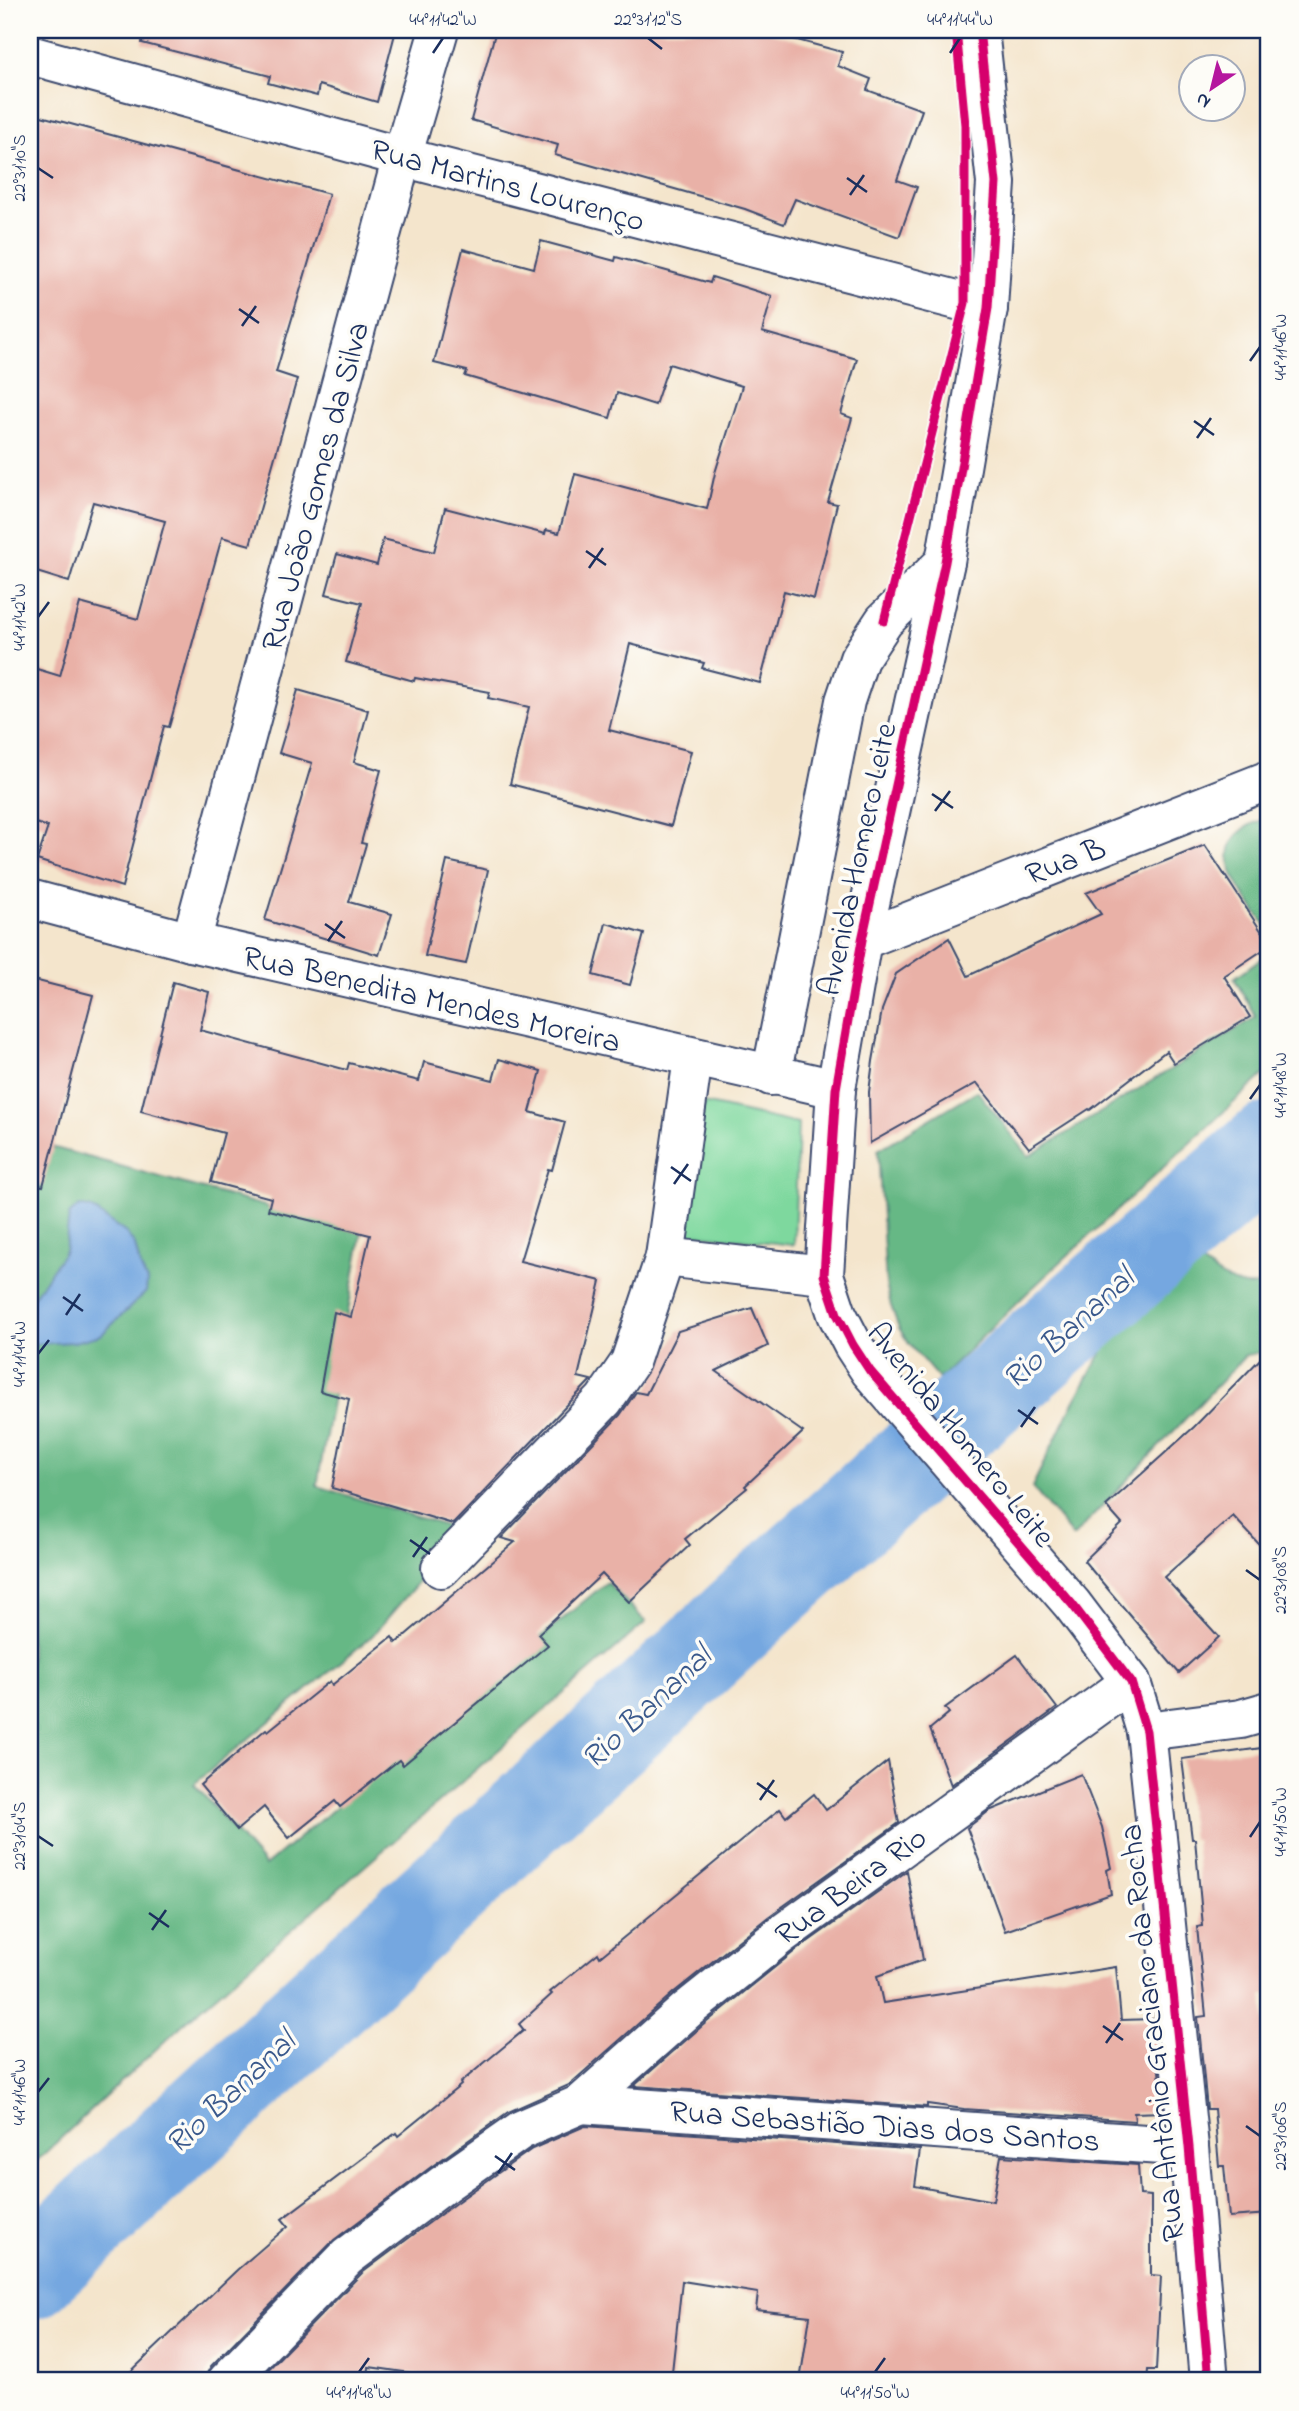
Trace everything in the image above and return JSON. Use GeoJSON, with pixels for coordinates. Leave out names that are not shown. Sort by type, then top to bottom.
{"type":"FeatureCollection","features":[{"type":"Feature","properties":{"kind":"street","name":"Rua João Gomes da Silva"},"geometry":{"type":"LineString","coordinates":[[191,943],[402,157],[439,30]]}},
{"type":"Feature","properties":{"kind":"street","name":"Avenida Homero Leite"},"geometry":{"type":"LineString","coordinates":[[979,30],[996,183],[988,308],[945,562],[862,940],[836,1089],[824,1275],[837,1314],[870,1371],[1072,1604],[1131,1682]]}},
{"type":"Feature","properties":{"kind":"street","name":"Rua Martins Lourenço"},"geometry":{"type":"LineString","coordinates":[[30,55],[402,157],[988,308]]}},
{"type":"Feature","properties":{"kind":"street"},"geometry":{"type":"LineString","coordinates":[[771,1076],[845,701],[859,659],[884,621],[945,562]]}},
{"type":"Feature","properties":{"kind":"street","name":"Rua B"},"geometry":{"type":"LineString","coordinates":[[862,940],[1269,780]]}},
{"type":"Feature","properties":{"kind":"street","name":"Rua Benedita Mendes Moreira"},"geometry":{"type":"LineString","coordinates":[[30,899],[191,943],[836,1089]]}},
{"type":"Feature","properties":{"kind":"street"},"geometry":{"type":"LineString","coordinates":[[441,1568],[604,1400],[629,1362],[665,1257],[693,1058]]}},
{"type":"Feature","properties":{"kind":"street"},"geometry":{"type":"LineString","coordinates":[[665,1257],[824,1275]]}},
{"type":"Feature","properties":{"kind":"street","name":"Rua Antônio Graciano da Rocha"},"geometry":{"type":"LineString","coordinates":[[1131,1682],[1146,1731],[1189,2147],[1209,2381]]}},
{"type":"Feature","properties":{"kind":"street","name":"Rua Beira Rio"},"geometry":{"type":"LineString","coordinates":[[581,2104],[688,2009],[782,1934],[1131,1682]]}},
{"type":"Feature","properties":{"kind":"street"},"geometry":{"type":"LineString","coordinates":[[1146,1731],[1241,1719],[1269,1711]]}},
{"type":"Feature","properties":{"kind":"street"},"geometry":{"type":"LineString","coordinates":[[227,2381],[347,2257],[521,2130],[581,2104]]}},
{"type":"Feature","properties":{"kind":"street","name":"Rua Sebastião Dias dos Santos"},"geometry":{"type":"LineString","coordinates":[[581,2104],[1189,2147]]}},
{"type":"Feature","properties":{"kind":"green space"},"geometry":{"type":"Polygon","coordinates":[[[1269,817],[1269,930],[1243,894],[1230,866],[1229,853],[1233,840],[1244,829],[1269,817]]]}},
{"type":"Feature","properties":{"kind":"green space"},"geometry":{"type":"Polygon","coordinates":[[[1269,953],[1269,1070],[1027,1293],[939,1379],[909,1344],[899,1328],[891,1306],[886,1284],[878,1150],[977,1091],[1029,1156],[1256,1017],[1234,978],[1269,953]]]}},
{"type":"Feature","properties":{"kind":"green space"},"geometry":{"type":"Polygon","coordinates":[[[704,1103],[798,1124],[794,1245],[683,1233],[704,1103]]]}},
{"type":"Feature","properties":{"kind":"green space"},"geometry":{"type":"Polygon","coordinates":[[[30,1141],[362,1233],[317,1486],[462,1531],[372,1636],[194,1784],[265,1866],[607,1582],[646,1622],[182,2025],[30,2167],[30,1141]]]}},
{"type":"Feature","properties":{"kind":"green space"},"geometry":{"type":"Polygon","coordinates":[[[1173,1250],[1244,1286],[1256,1286],[1269,1280],[1269,1350],[1245,1356],[1073,1537],[1032,1487],[1067,1415],[1128,1305],[1151,1269],[1166,1253],[1173,1250]]]}},
{"type":"Feature","properties":{"kind":"water"},"geometry":{"type":"Polygon","coordinates":[[[79,1206],[92,1209],[126,1233],[135,1245],[147,1281],[146,1292],[101,1335],[74,1342],[33,1344],[30,1342],[30,1302],[65,1251],[69,1215],[79,1206]]]}},
{"type":"Feature","properties":{"kind":"building"},"geometry":{"type":"Polygon","coordinates":[[[144,30],[396,30],[377,102],[319,85],[317,96],[268,83],[270,76],[142,43],[144,30]]]}},
{"type":"Feature","properties":{"kind":"building"},"geometry":{"type":"Polygon","coordinates":[[[496,30],[760,30],[842,52],[838,66],[871,79],[867,90],[922,110],[897,180],[917,187],[899,237],[795,199],[784,224],[745,209],[555,155],[558,145],[471,120],[496,30]]]}},
{"type":"Feature","properties":{"kind":"building"},"geometry":{"type":"Polygon","coordinates":[[[30,113],[329,194],[276,372],[297,379],[250,545],[222,537],[169,727],[164,726],[122,887],[37,860],[48,827],[30,821],[30,693],[37,669],[60,676],[80,603],[138,619],[165,521],[93,502],[69,582],[30,570],[30,113]]]}},
{"type":"Feature","properties":{"kind":"building"},"geometry":{"type":"Polygon","coordinates":[[[541,241],[615,261],[616,257],[710,283],[712,277],[772,296],[762,332],[857,359],[841,414],[852,418],[828,502],[837,504],[814,599],[784,591],[760,683],[702,668],[704,663],[630,644],[609,730],[691,751],[671,826],[510,784],[529,707],[488,698],[490,692],[415,678],[414,681],[346,662],[362,603],[326,594],[337,554],[377,565],[383,539],[434,552],[445,508],[545,534],[546,530],[559,533],[575,474],[707,509],[715,473],[742,386],[669,364],[655,405],[617,393],[610,418],[465,376],[467,371],[434,363],[463,249],[534,268],[541,241]]]}},
{"type":"Feature","properties":{"kind":"building"},"geometry":{"type":"Polygon","coordinates":[[[298,690],[368,710],[354,762],[381,770],[361,843],[366,844],[349,902],[392,914],[379,955],[265,920],[312,763],[279,753],[298,690]]]}},
{"type":"Feature","properties":{"kind":"building"},"geometry":{"type":"Polygon","coordinates":[[[1205,845],[1269,943],[1269,946],[1224,976],[1250,1017],[1174,1063],[1166,1051],[1090,1110],[1029,1148],[977,1083],[870,1143],[869,1092],[873,1061],[882,1010],[896,974],[949,938],[968,976],[1101,914],[1086,893],[1205,845]]]}},
{"type":"Feature","properties":{"kind":"building"},"geometry":{"type":"Polygon","coordinates":[[[447,861],[488,870],[466,964],[425,956],[447,861]]]}},
{"type":"Feature","properties":{"kind":"building"},"geometry":{"type":"Polygon","coordinates":[[[606,923],[644,934],[630,985],[593,975],[606,923]]]}},
{"type":"Feature","properties":{"kind":"building"},"geometry":{"type":"Polygon","coordinates":[[[30,979],[93,995],[43,1186],[30,1184],[30,979]]]}},
{"type":"Feature","properties":{"kind":"building"},"geometry":{"type":"Polygon","coordinates":[[[173,982],[209,992],[200,1030],[347,1070],[349,1063],[419,1081],[424,1062],[493,1080],[499,1059],[541,1071],[530,1112],[565,1122],[552,1170],[548,1169],[520,1261],[601,1281],[578,1377],[591,1380],[453,1524],[332,1488],[349,1399],[320,1391],[334,1312],[351,1317],[370,1235],[268,1210],[271,1198],[211,1182],[224,1133],[141,1111],[173,982]]]}},
{"type":"Feature","properties":{"kind":"building"},"geometry":{"type":"Polygon","coordinates":[[[752,1308],[768,1346],[716,1371],[803,1432],[745,1486],[747,1488],[685,1539],[690,1545],[629,1602],[602,1574],[538,1634],[548,1645],[403,1765],[399,1760],[340,1807],[335,1801],[289,1838],[264,1807],[237,1830],[200,1785],[266,1729],[268,1731],[330,1681],[332,1685],[392,1637],[396,1643],[515,1542],[501,1538],[620,1415],[636,1392],[646,1394],[678,1331],[752,1308]]]}},
{"type":"Feature","properties":{"kind":"building"},"geometry":{"type":"Polygon","coordinates":[[[1269,1350],[1269,1555],[1233,1516],[1164,1577],[1219,1637],[1179,1673],[1084,1561],[1122,1524],[1106,1506],[1194,1427],[1269,1350]]]}},
{"type":"Feature","properties":{"kind":"building"},"geometry":{"type":"Polygon","coordinates":[[[1017,1655],[1057,1708],[951,1785],[930,1729],[949,1713],[945,1708],[1017,1655]]]}},
{"type":"Feature","properties":{"kind":"building"},"geometry":{"type":"Polygon","coordinates":[[[1269,1747],[1269,1994],[1263,1995],[1269,2094],[1269,2214],[1229,2217],[1224,2166],[1219,2166],[1214,2109],[1207,2109],[1198,2017],[1206,2016],[1197,1927],[1203,1926],[1195,1839],[1192,1839],[1182,1759],[1269,1747]]]}},
{"type":"Feature","properties":{"kind":"building"},"geometry":{"type":"Polygon","coordinates":[[[888,1761],[899,1823],[768,1917],[673,1993],[569,2085],[508,2112],[334,2240],[211,2366],[206,2381],[121,2381],[237,2270],[288,2226],[282,2219],[396,2133],[398,2136],[461,2085],[460,2083],[524,2030],[519,2024],[552,1994],[550,1992],[598,1953],[600,1957],[780,1809],[786,1817],[814,1794],[826,1810],[888,1761]]]}},
{"type":"Feature","properties":{"kind":"building"},"geometry":{"type":"Polygon","coordinates":[[[1081,1774],[1102,1827],[1111,1868],[1107,1870],[1111,1894],[1005,1931],[967,1828],[989,1811],[1081,1774]]]}},
{"type":"Feature","properties":{"kind":"building"},"geometry":{"type":"Polygon","coordinates":[[[907,1871],[923,1960],[877,1976],[883,2003],[1116,1967],[1121,2020],[1154,2019],[1163,2112],[1134,2113],[1135,2121],[927,2104],[927,2107],[634,2086],[702,2026],[795,1951],[907,1871]]]}},
{"type":"Feature","properties":{"kind":"building"},"geometry":{"type":"Polygon","coordinates":[[[585,2126],[920,2150],[915,2186],[993,2201],[1001,2156],[1138,2165],[1140,2195],[1151,2196],[1151,2275],[1161,2276],[1156,2370],[1148,2370],[1147,2381],[800,2381],[810,2316],[756,2310],[758,2293],[682,2281],[671,2381],[446,2381],[446,2378],[369,2367],[368,2381],[257,2381],[362,2273],[532,2149],[585,2126]]]}},
{"type":"Feature","properties":{"kind":"waterway","name":"Rio Bananal"},"geometry":{"type":"LineString","coordinates":[[30,2275],[769,1591],[1269,1147]]}},
{"type":"Feature","properties":{"kind":"cycle path"},"geometry":{"type":"LineString","coordinates":[[884,621],[965,303],[965,125],[956,30]]}},
{"type":"Feature","properties":{"kind":"cycle path"},"geometry":{"type":"LineString","coordinates":[[979,30],[996,183],[988,308],[945,562],[862,940],[836,1089],[824,1275],[837,1314],[870,1371],[1072,1604],[1131,1682],[1146,1731],[1189,2147],[1209,2381]]}}]}
